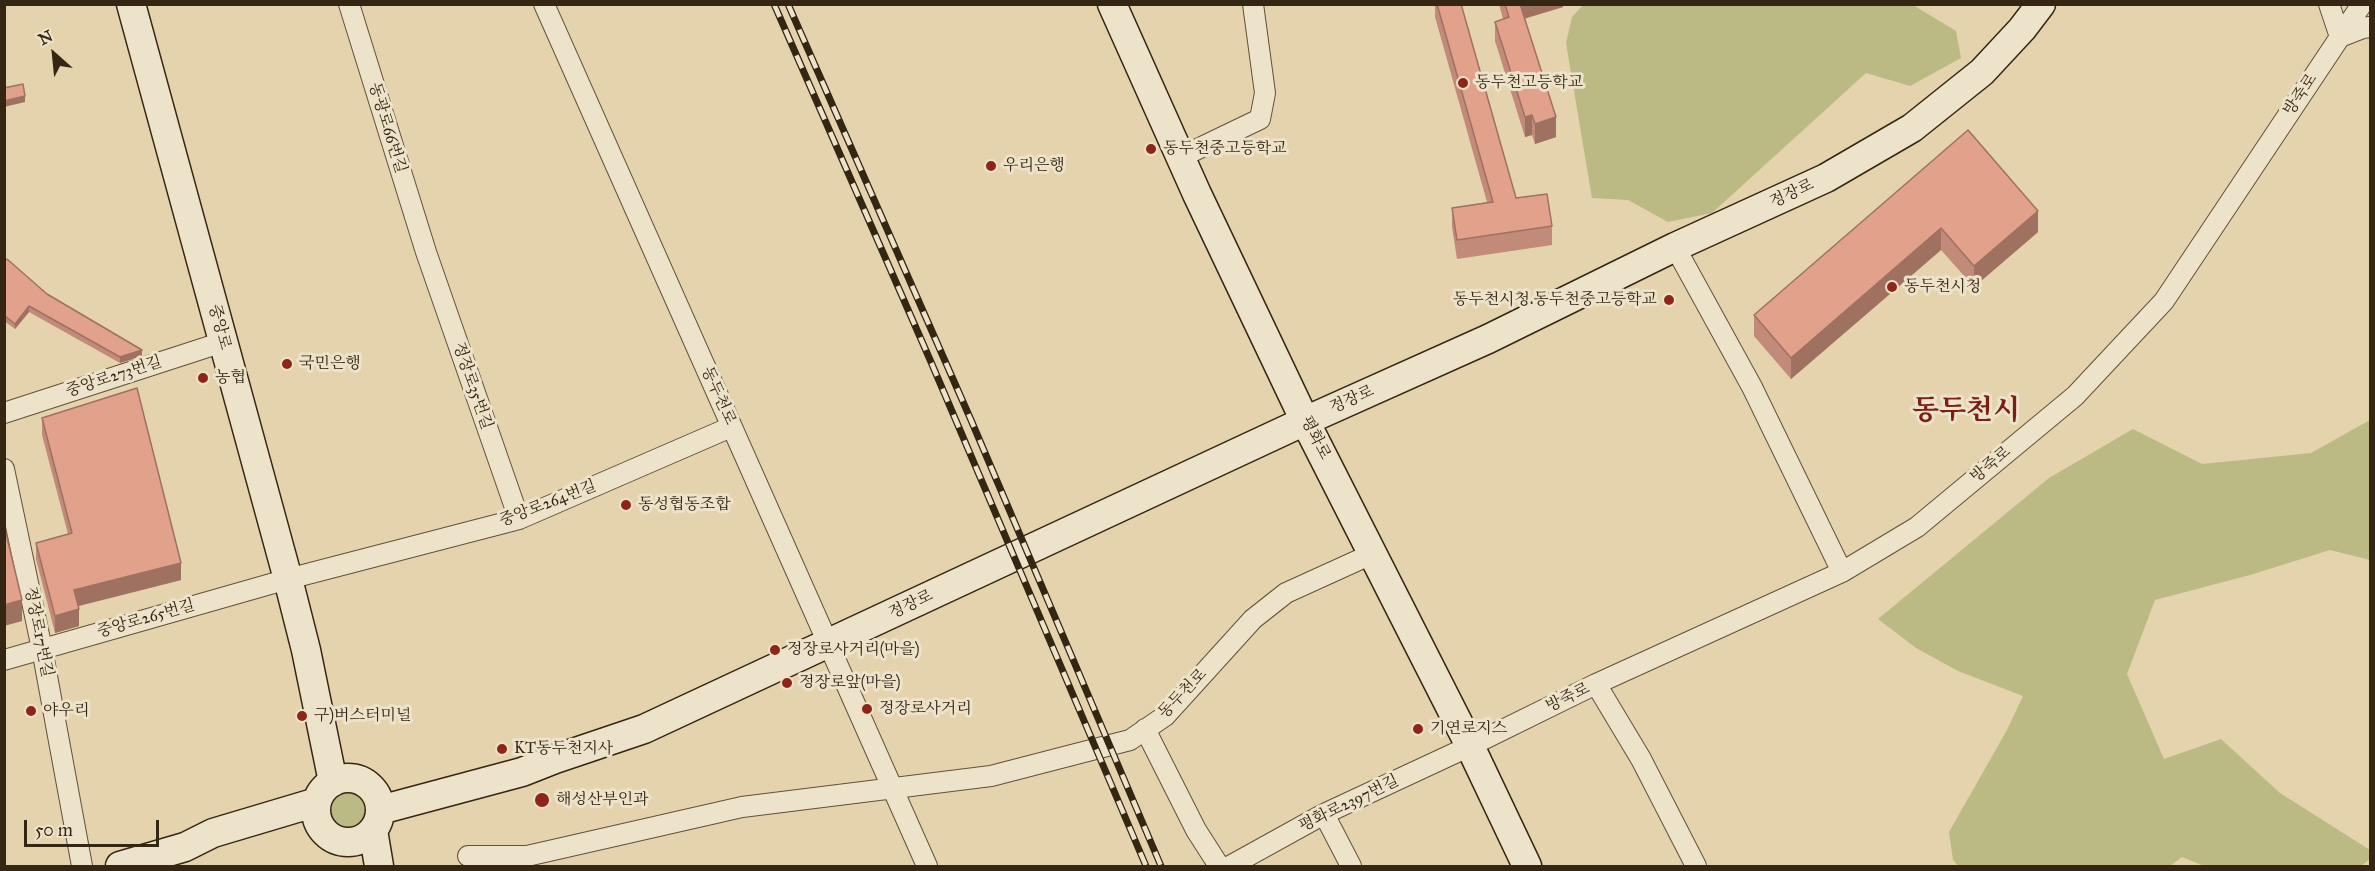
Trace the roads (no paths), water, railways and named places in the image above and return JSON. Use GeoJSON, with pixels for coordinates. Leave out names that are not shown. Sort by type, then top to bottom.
{"type":"FeatureCollection","features":[{"type":"Feature","properties":{"kind":"street","name":"중앙로"},"geometry":{"type":"LineString","coordinates":[[131,4],[352,814],[378,867]]}},
{"type":"Feature","properties":{"kind":"street","name":"동광로66번길"},"geometry":{"type":"LineString","coordinates":[[349,4],[426,252]]}},
{"type":"Feature","properties":{"kind":"street","name":"동두천로"},"geometry":{"type":"LineString","coordinates":[[544,4],[927,867]]}},
{"type":"Feature","properties":{"kind":"street","name":"평화로"},"geometry":{"type":"LineString","coordinates":[[1112,4],[1180,157],[1305,421],[1374,553],[1527,867]]}},
{"type":"Feature","properties":{"kind":"street"},"geometry":{"type":"LineString","coordinates":[[1180,157],[1260,119],[1265,93],[1253,4]]}},
{"type":"Feature","properties":{"kind":"street","name":"정장로"},"geometry":{"type":"LineString","coordinates":[[120,867],[185,847],[213,833],[352,814],[513,758],[555,759],[644,729],[1305,421],[1488,339],[1675,247],[1826,178],[1912,128],[1982,72],[2041,4]]}},
{"type":"Feature","properties":{"kind":"street"},"geometry":{"type":"LineString","coordinates":[[2329,4],[2340,37],[2363,27],[2370,27]]}},
{"type":"Feature","properties":{"kind":"street","name":"방죽로"},"geometry":{"type":"LineString","coordinates":[[1470,746],[1596,684],[1842,572],[1917,527],[2075,396],[2164,301],[2362,4]]}},
{"type":"Feature","properties":{"kind":"street"},"geometry":{"type":"LineString","coordinates":[[1675,247],[1752,387],[1842,572]]}},
{"type":"Feature","properties":{"kind":"street","name":"정장로35번길"},"geometry":{"type":"LineString","coordinates":[[426,252],[519,519]]}},
{"type":"Feature","properties":{"kind":"street","name":"중앙로273번길"},"geometry":{"type":"LineString","coordinates":[[4,413],[223,342]]}},
{"type":"Feature","properties":{"kind":"street","name":"중앙로264번길"},"geometry":{"type":"LineString","coordinates":[[288,579],[519,519],[731,427]]}},
{"type":"Feature","properties":{"kind":"street","name":"정장로17번길"},"geometry":{"type":"LineString","coordinates":[[4,468],[42,649],[82,867]]}},
{"type":"Feature","properties":{"kind":"street","name":"동두천로"},"geometry":{"type":"LineString","coordinates":[[468,856],[529,861],[742,807],[991,776],[1130,740],[1165,716],[1253,619],[1286,593],[1374,553]]}},
{"type":"Feature","properties":{"kind":"street","name":"중앙로265번길"},"geometry":{"type":"LineString","coordinates":[[4,660],[288,579]]}},
{"type":"Feature","properties":{"kind":"street"},"geometry":{"type":"LineString","coordinates":[[1596,684],[1641,759],[1696,867]]}},
{"type":"Feature","properties":{"kind":"street"},"geometry":{"type":"LineString","coordinates":[[1145,729],[1196,830],[1219,867]]}},
{"type":"Feature","properties":{"kind":"street","name":"평화로2397번길"},"geometry":{"type":"LineString","coordinates":[[1230,867],[1324,814],[1470,746]]}},
{"type":"Feature","properties":{"kind":"street"},"geometry":{"type":"LineString","coordinates":[[1324,814],[1351,867]]}},
{"type":"Feature","properties":{"kind":"railway"},"geometry":{"type":"LineString","coordinates":[[774,4],[931,362],[1146,866]]}},
{"type":"Feature","properties":{"kind":"railway"},"geometry":{"type":"LineString","coordinates":[[788,4],[971,420],[1161,866]]}},
{"type":"Feature","properties":{"kind":"place","name":"동두천고등학교"},"geometry":{"type":"Point","coordinates":[1463,83]}},
{"type":"Feature","properties":{"kind":"place","name":"동두천중고등학교"},"geometry":{"type":"Point","coordinates":[1151,149]}},
{"type":"Feature","properties":{"kind":"place","name":"우리은행"},"geometry":{"type":"Point","coordinates":[991,166]}},
{"type":"Feature","properties":{"kind":"place","name":"동두천시청"},"geometry":{"type":"Point","coordinates":[1892,287]}},
{"type":"Feature","properties":{"kind":"place","name":"동두천시청.동두천중고등학교"},"geometry":{"type":"Point","coordinates":[1669,300]}},
{"type":"Feature","properties":{"kind":"place","name":"국민은행"},"geometry":{"type":"Point","coordinates":[287,364]}},
{"type":"Feature","properties":{"kind":"place","name":"농협"},"geometry":{"type":"Point","coordinates":[203,378]}},
{"type":"Feature","properties":{"kind":"place","name":"동성협동조합"},"geometry":{"type":"Point","coordinates":[626,505]}},
{"type":"Feature","properties":{"kind":"place","name":"정장로사거리(마을)"},"geometry":{"type":"Point","coordinates":[775,650]}},
{"type":"Feature","properties":{"kind":"place","name":"정장로앞(마을)"},"geometry":{"type":"Point","coordinates":[787,683]}},
{"type":"Feature","properties":{"kind":"place","name":"정장로사거리"},"geometry":{"type":"Point","coordinates":[867,709]}},
{"type":"Feature","properties":{"kind":"place","name":"야우리"},"geometry":{"type":"Point","coordinates":[31,711]}},
{"type":"Feature","properties":{"kind":"place","name":"구)버스터미널"},"geometry":{"type":"Point","coordinates":[302,716]}},
{"type":"Feature","properties":{"kind":"place","name":"기연로지스"},"geometry":{"type":"Point","coordinates":[1418,729]}},
{"type":"Feature","properties":{"kind":"place","name":"KT동두천지사"},"geometry":{"type":"Point","coordinates":[502,749]}},
{"type":"Feature","properties":{"kind":"place","name":"해성산부인과"},"geometry":{"type":"Point","coordinates":[542,800]}},
{"type":"Feature","properties":{"kind":"district","name":"동두천시"},"geometry":{"type":"Point","coordinates":[1966,412]}}]}
